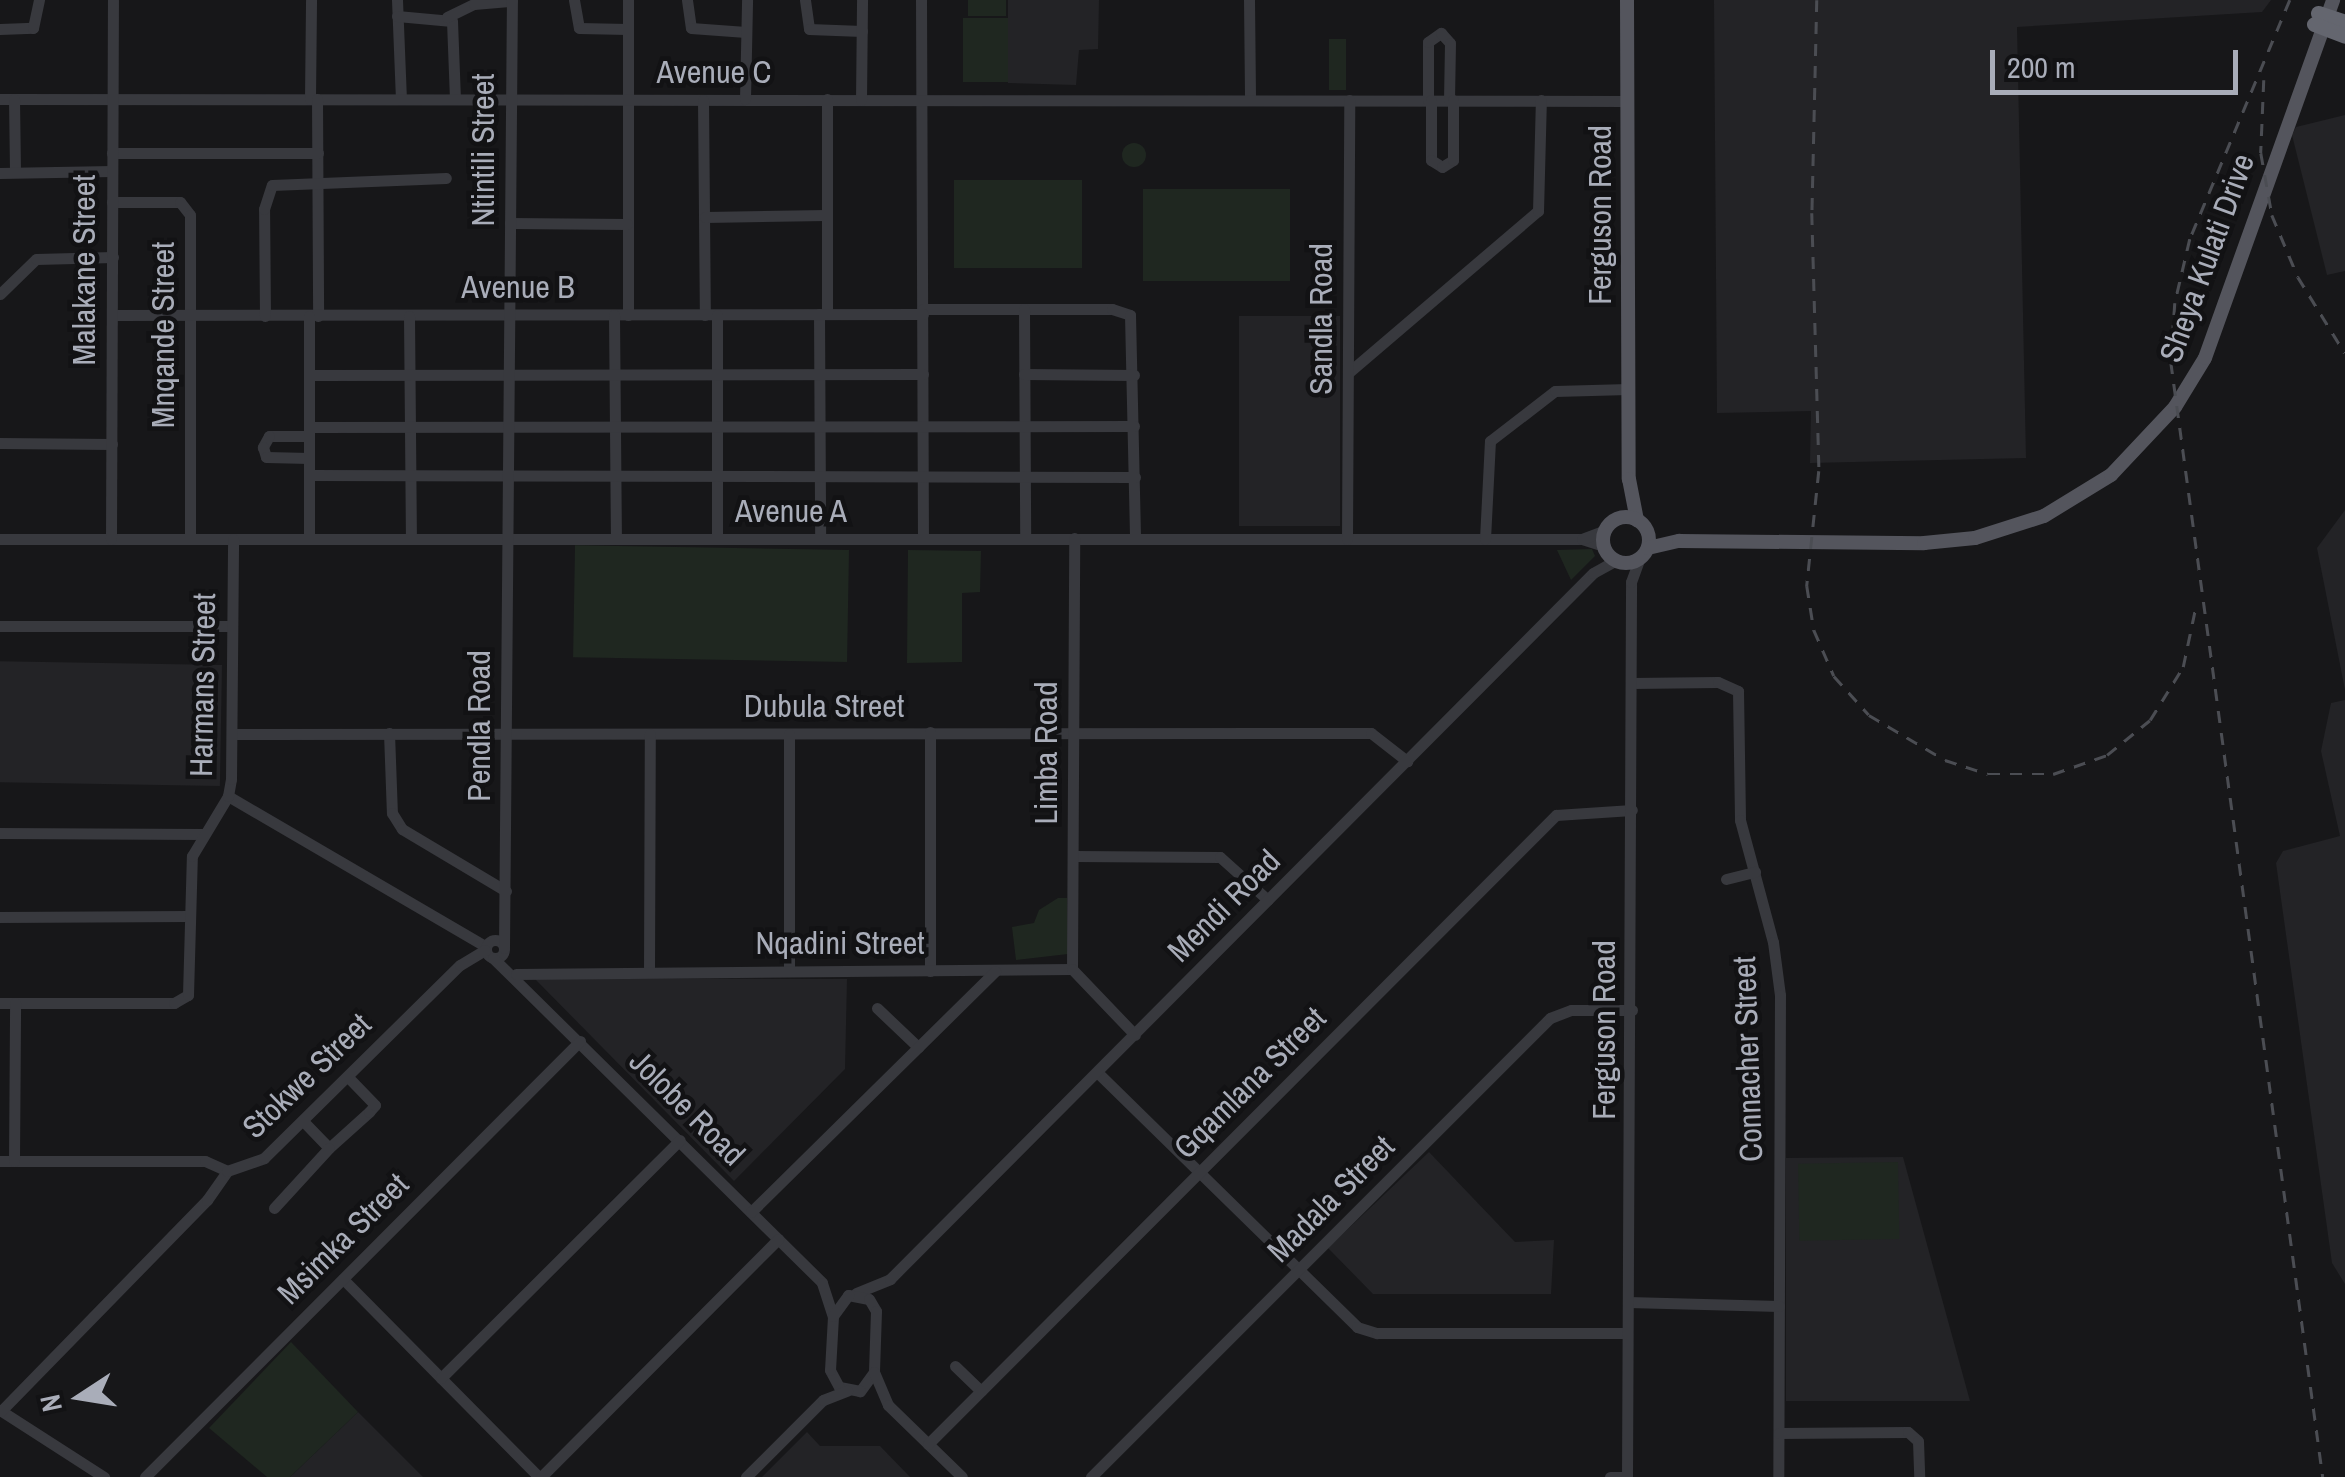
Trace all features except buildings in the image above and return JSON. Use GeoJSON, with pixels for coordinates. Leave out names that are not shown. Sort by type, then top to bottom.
{"type":"FeatureCollection","features":[{"type":"Feature","properties":{"kind":"highway"},"geometry":{"type":"LineString","coordinates":[[2323,13],[2345,22]]}},
{"type":"Feature","properties":{"kind":"highway"},"geometry":{"type":"LineString","coordinates":[[2323,13],[2345,36]]}},
{"type":"Feature","properties":{"kind":"main road","name":"Ferguson Road"},"geometry":{"type":"LineString","coordinates":[[1627,0],[1630,490],[1640,522]]}},
{"type":"Feature","properties":{"kind":"main road","name":"Sheya Kulati Drive"},"geometry":{"type":"LineString","coordinates":[[1643,554],[1679,541],[1953,541],[2030,522],[2111,475],[2154,434],[2204,358],[2323,13]]}},
{"type":"Feature","properties":{"kind":"main road","name":"Ferguson Road"},"geometry":{"type":"LineString","coordinates":[[1619,518],[1630,490]]}},
{"type":"Feature","properties":{"kind":"main road"},"geometry":{"type":"LineString","coordinates":[[1619,518],[1640,522],[1643,554],[1618,562],[1604,547],[1605,530],[1619,518]]}},
{"type":"Feature","properties":{"kind":"main road","name":"Sheya Kulati Drive"},"geometry":{"type":"LineString","coordinates":[[1640,522],[1679,541]]}},
{"type":"Feature","properties":{"kind":"street"},"geometry":{"type":"LineString","coordinates":[[0,29],[33,28],[39,0]]}},
{"type":"Feature","properties":{"kind":"street","name":"Malakane Street"},"geometry":{"type":"LineString","coordinates":[[111,539],[113,0]]}},
{"type":"Feature","properties":{"kind":"street"},"geometry":{"type":"LineString","coordinates":[[308,538],[309,375],[318,179],[311,0]]}},
{"type":"Feature","properties":{"kind":"street"},"geometry":{"type":"LineString","coordinates":[[397,0],[400,99]]}},
{"type":"Feature","properties":{"kind":"street"},"geometry":{"type":"LineString","coordinates":[[574,0],[578,28],[627,29]]}},
{"type":"Feature","properties":{"kind":"street"},"geometry":{"type":"LineString","coordinates":[[628,0],[628,315]]}},
{"type":"Feature","properties":{"kind":"street"},"geometry":{"type":"LineString","coordinates":[[687,0],[690,28],[746,32]]}},
{"type":"Feature","properties":{"kind":"street"},"geometry":{"type":"LineString","coordinates":[[745,99],[747,0]]}},
{"type":"Feature","properties":{"kind":"street"},"geometry":{"type":"LineString","coordinates":[[805,0],[809,29],[862,31]]}},
{"type":"Feature","properties":{"kind":"street"},"geometry":{"type":"LineString","coordinates":[[861,100],[862,0]]}},
{"type":"Feature","properties":{"kind":"street"},"geometry":{"type":"LineString","coordinates":[[920,0],[923,538]]}},
{"type":"Feature","properties":{"kind":"street"},"geometry":{"type":"LineString","coordinates":[[1249,0],[1250,100]]}},
{"type":"Feature","properties":{"kind":"street"},"geometry":{"type":"LineString","coordinates":[[397,16],[447,17],[474,2],[512,1]]}},
{"type":"Feature","properties":{"kind":"street","name":"Ntintili Street"},"geometry":{"type":"LineString","coordinates":[[507,540],[512,1]]}},
{"type":"Feature","properties":{"kind":"street"},"geometry":{"type":"LineString","coordinates":[[447,17],[455,29],[455,99]]}},
{"type":"Feature","properties":{"kind":"street"},"geometry":{"type":"LineString","coordinates":[[1438,33],[1450,43],[1451,100],[1453,160],[1442,168],[1431,160],[1428,42],[1438,33]]}},
{"type":"Feature","properties":{"kind":"street","name":"Avenue C"},"geometry":{"type":"LineString","coordinates":[[0,99],[1628,101]]}},
{"type":"Feature","properties":{"kind":"street"},"geometry":{"type":"LineString","coordinates":[[14,99],[15,171]]}},
{"type":"Feature","properties":{"kind":"street"},"geometry":{"type":"LineString","coordinates":[[703,100],[705,217],[717,374],[717,538]]}},
{"type":"Feature","properties":{"kind":"street"},"geometry":{"type":"LineString","coordinates":[[820,538],[827,100]]}},
{"type":"Feature","properties":{"kind":"street","name":"Sandla Road"},"geometry":{"type":"LineString","coordinates":[[1347,539],[1349,100]]}},
{"type":"Feature","properties":{"kind":"street"},"geometry":{"type":"LineString","coordinates":[[1348,373],[1535,215],[1541,100]]}},
{"type":"Feature","properties":{"kind":"street"},"geometry":{"type":"LineString","coordinates":[[112,153],[318,153]]}},
{"type":"Feature","properties":{"kind":"street"},"geometry":{"type":"LineString","coordinates":[[0,173],[112,171]]}},
{"type":"Feature","properties":{"kind":"street"},"geometry":{"type":"LineString","coordinates":[[265,316],[266,193],[277,182],[446,178]]}},
{"type":"Feature","properties":{"kind":"street","name":"Mnqande Street"},"geometry":{"type":"LineString","coordinates":[[112,202],[186,207],[190,539]]}},
{"type":"Feature","properties":{"kind":"street"},"geometry":{"type":"LineString","coordinates":[[705,217],[826,214]]}},
{"type":"Feature","properties":{"kind":"street"},"geometry":{"type":"LineString","coordinates":[[510,224],[627,224]]}},
{"type":"Feature","properties":{"kind":"street"},"geometry":{"type":"LineString","coordinates":[[0,294],[36,259],[113,256]]}},
{"type":"Feature","properties":{"kind":"street"},"geometry":{"type":"LineString","coordinates":[[1024,308],[1025,538]]}},
{"type":"Feature","properties":{"kind":"street","name":"Avenue B"},"geometry":{"type":"LineString","coordinates":[[112,315],[711,315],[1024,308],[1130,315],[1134,375]]}},
{"type":"Feature","properties":{"kind":"street"},"geometry":{"type":"LineString","coordinates":[[614,315],[616,539]]}},
{"type":"Feature","properties":{"kind":"street"},"geometry":{"type":"LineString","coordinates":[[409,316],[411,538]]}},
{"type":"Feature","properties":{"kind":"street"},"geometry":{"type":"LineString","coordinates":[[309,375],[923,374]]}},
{"type":"Feature","properties":{"kind":"street"},"geometry":{"type":"LineString","coordinates":[[1024,374],[1134,375],[1135,538]]}},
{"type":"Feature","properties":{"kind":"street"},"geometry":{"type":"LineString","coordinates":[[1486,539],[1490,441],[1555,390],[1628,389]]}},
{"type":"Feature","properties":{"kind":"street"},"geometry":{"type":"LineString","coordinates":[[309,458],[269,458],[263,452],[268,436],[411,426],[1134,426]]}},
{"type":"Feature","properties":{"kind":"street"},"geometry":{"type":"LineString","coordinates":[[0,444],[112,444]]}},
{"type":"Feature","properties":{"kind":"street"},"geometry":{"type":"LineString","coordinates":[[309,475],[1135,477]]}},
{"type":"Feature","properties":{"kind":"street"},"geometry":{"type":"LineString","coordinates":[[1582,539],[1605,530]]}},
{"type":"Feature","properties":{"kind":"street","name":"Limba Road"},"geometry":{"type":"LineString","coordinates":[[1072,969],[1074,538]]}},
{"type":"Feature","properties":{"kind":"street","name":"Avenue A"},"geometry":{"type":"LineString","coordinates":[[0,539],[1582,539]]}},
{"type":"Feature","properties":{"kind":"street","name":"Harmans Street"},"geometry":{"type":"LineString","coordinates":[[15,1003],[184,1000],[192,856],[228,796],[233,539]]}},
{"type":"Feature","properties":{"kind":"street"},"geometry":{"type":"LineString","coordinates":[[1582,539],[1604,547]]}},
{"type":"Feature","properties":{"kind":"street","name":"Pendla Road"},"geometry":{"type":"LineString","coordinates":[[494,947],[506,912],[507,540]]}},
{"type":"Feature","properties":{"kind":"street","name":"Mendi Road"},"geometry":{"type":"LineString","coordinates":[[1596,570],[1604,547]]}},
{"type":"Feature","properties":{"kind":"street","name":"Ferguson Road"},"geometry":{"type":"LineString","coordinates":[[1627,1477],[1631,582],[1643,554]]}},
{"type":"Feature","properties":{"kind":"street","name":"Ferguson Road"},"geometry":{"type":"LineString","coordinates":[[1618,562],[1631,582]]}},
{"type":"Feature","properties":{"kind":"street","name":"Mendi Road"},"geometry":{"type":"LineString","coordinates":[[876,1311],[890,1279],[1596,570],[1618,562]]}},
{"type":"Feature","properties":{"kind":"street"},"geometry":{"type":"LineString","coordinates":[[0,626],[232,626]]}},
{"type":"Feature","properties":{"kind":"street","name":"Connacher Street"},"geometry":{"type":"LineString","coordinates":[[1632,683],[1718,682],[1738,691],[1740,820],[1778,969],[1778,1477]]}},
{"type":"Feature","properties":{"kind":"street"},"geometry":{"type":"LineString","coordinates":[[930,732],[930,971]]}},
{"type":"Feature","properties":{"kind":"street","name":"Dubula Street"},"geometry":{"type":"LineString","coordinates":[[232,734],[1371,732],[1407,761]]}},
{"type":"Feature","properties":{"kind":"street"},"geometry":{"type":"LineString","coordinates":[[389,733],[398,824],[506,891]]}},
{"type":"Feature","properties":{"kind":"street"},"geometry":{"type":"LineString","coordinates":[[649,971],[650,734]]}},
{"type":"Feature","properties":{"kind":"street"},"geometry":{"type":"LineString","coordinates":[[788,969],[790,734]]}},
{"type":"Feature","properties":{"kind":"street"},"geometry":{"type":"LineString","coordinates":[[228,796],[494,947]]}},
{"type":"Feature","properties":{"kind":"street","name":"Gqamlana Street"},"geometry":{"type":"LineString","coordinates":[[928,1444],[1556,814],[1632,810]]}},
{"type":"Feature","properties":{"kind":"street"},"geometry":{"type":"LineString","coordinates":[[0,832],[204,834]]}},
{"type":"Feature","properties":{"kind":"street"},"geometry":{"type":"LineString","coordinates":[[1074,856],[1220,857],[1268,900]]}},
{"type":"Feature","properties":{"kind":"street"},"geometry":{"type":"LineString","coordinates":[[1726,879],[1754,872]]}},
{"type":"Feature","properties":{"kind":"street"},"geometry":{"type":"LineString","coordinates":[[0,917],[188,916]]}},
{"type":"Feature","properties":{"kind":"street","name":"Jolobe Road"},"geometry":{"type":"LineString","coordinates":[[494,947],[580,1041],[822,1284],[833,1316],[832,1377],[824,1400]]}},
{"type":"Feature","properties":{"kind":"street","name":"Stokwe Street"},"geometry":{"type":"LineString","coordinates":[[0,1410],[188,1221],[227,1171],[260,1161],[460,965],[494,947]]}},
{"type":"Feature","properties":{"kind":"street"},"geometry":{"type":"LineString","coordinates":[[1072,969],[1134,1035]]}},
{"type":"Feature","properties":{"kind":"street","name":"Nqadini Street"},"geometry":{"type":"LineString","coordinates":[[515,972],[1072,969]]}},
{"type":"Feature","properties":{"kind":"street"},"geometry":{"type":"LineString","coordinates":[[750,1212],[995,970]]}},
{"type":"Feature","properties":{"kind":"street"},"geometry":{"type":"LineString","coordinates":[[0,1003],[15,1003],[14,1161]]}},
{"type":"Feature","properties":{"kind":"street"},"geometry":{"type":"LineString","coordinates":[[877,1008],[918,1047]]}},
{"type":"Feature","properties":{"kind":"street","name":"Madala Street"},"geometry":{"type":"LineString","coordinates":[[1091,1477],[1550,1018],[1572,1010],[1632,1010]]}},
{"type":"Feature","properties":{"kind":"street","name":"Msimka Street"},"geometry":{"type":"LineString","coordinates":[[146,1477],[580,1041]]}},
{"type":"Feature","properties":{"kind":"street"},"geometry":{"type":"LineString","coordinates":[[1098,1073],[1344,1319],[1378,1333],[1627,1333]]}},
{"type":"Feature","properties":{"kind":"street"},"geometry":{"type":"LineString","coordinates":[[274,1208],[374,1107],[348,1077]]}},
{"type":"Feature","properties":{"kind":"street"},"geometry":{"type":"LineString","coordinates":[[304,1121],[330,1148]]}},
{"type":"Feature","properties":{"kind":"street"},"geometry":{"type":"LineString","coordinates":[[440,1378],[680,1140]]}},
{"type":"Feature","properties":{"kind":"street"},"geometry":{"type":"LineString","coordinates":[[0,1161],[205,1160],[227,1171]]}},
{"type":"Feature","properties":{"kind":"street"},"geometry":{"type":"LineString","coordinates":[[343,1279],[540,1477],[778,1239]]}},
{"type":"Feature","properties":{"kind":"street","name":"Mendi Road"},"geometry":{"type":"LineString","coordinates":[[854,1293],[890,1279]]}},
{"type":"Feature","properties":{"kind":"street","name":"Jolobe Road"},"geometry":{"type":"LineString","coordinates":[[822,1284],[854,1293]]}},
{"type":"Feature","properties":{"kind":"street"},"geometry":{"type":"LineString","coordinates":[[833,1316],[839,1301],[854,1293],[876,1311],[874,1372],[888,1404],[962,1477]]}},
{"type":"Feature","properties":{"kind":"street"},"geometry":{"type":"LineString","coordinates":[[1628,1302],[1780,1306]]}},
{"type":"Feature","properties":{"kind":"street"},"geometry":{"type":"LineString","coordinates":[[955,1366],[981,1391]]}},
{"type":"Feature","properties":{"kind":"street"},"geometry":{"type":"LineString","coordinates":[[746,1477],[824,1400],[854,1391],[874,1372]]}},
{"type":"Feature","properties":{"kind":"street"},"geometry":{"type":"LineString","coordinates":[[832,1377],[854,1391],[888,1404]]}},
{"type":"Feature","properties":{"kind":"street"},"geometry":{"type":"LineString","coordinates":[[0,1410],[104,1477]]}},
{"type":"Feature","properties":{"kind":"street"},"geometry":{"type":"LineString","coordinates":[[1779,1432],[1908,1432],[1918,1440],[1919,1477]]}},
{"type":"Feature","properties":{"kind":"street"},"geometry":{"type":"LineString","coordinates":[[1610,1477],[1627,1477]]}},
{"type":"Feature","properties":{"kind":"shaded area"},"geometry":{"type":"Polygon","coordinates":[[[968,0],[1006,0],[1006,16],[968,16],[968,0]]]}},
{"type":"Feature","properties":{"kind":"shaded area"},"geometry":{"type":"Polygon","coordinates":[[[1008,0],[1099,0],[1098,49],[1079,50],[1076,85],[1008,83],[1008,0]]]}},
{"type":"Feature","properties":{"kind":"shaded area"},"geometry":{"type":"Polygon","coordinates":[[[1714,0],[2271,0],[2262,12],[2017,27],[2026,458],[1810,463],[1811,411],[1717,413],[1714,0]]]}},
{"type":"Feature","properties":{"kind":"shaded area"},"geometry":{"type":"Polygon","coordinates":[[[963,18],[1008,18],[1008,82],[963,82],[963,18]]]}},
{"type":"Feature","properties":{"kind":"shaded area"},"geometry":{"type":"Polygon","coordinates":[[[1329,39],[1346,39],[1346,90],[1329,90],[1329,39]]]}},
{"type":"Feature","properties":{"kind":"shaded area"},"geometry":{"type":"Polygon","coordinates":[[[2345,115],[2345,271],[2327,275],[2292,135],[2296,127],[2345,115]]]}},
{"type":"Feature","properties":{"kind":"shaded area"},"geometry":{"type":"Polygon","coordinates":[[[1134,143],[1143,146],[1143,164],[1134,167],[1125,164],[1122,155],[1125,146],[1134,143]]]}},
{"type":"Feature","properties":{"kind":"shaded area"},"geometry":{"type":"Polygon","coordinates":[[[954,180],[1082,180],[1082,268],[954,268],[954,180]]]}},
{"type":"Feature","properties":{"kind":"shaded area"},"geometry":{"type":"Polygon","coordinates":[[[1143,189],[1290,189],[1290,281],[1143,281],[1143,189]]]}},
{"type":"Feature","properties":{"kind":"shaded area"},"geometry":{"type":"Polygon","coordinates":[[[1239,316],[1340,316],[1340,526],[1239,526],[1239,316]]]}},
{"type":"Feature","properties":{"kind":"shaded area"},"geometry":{"type":"Polygon","coordinates":[[[2345,510],[2345,690],[2317,548],[2345,510]]]}},
{"type":"Feature","properties":{"kind":"shaded area"},"geometry":{"type":"Polygon","coordinates":[[[575,545],[849,550],[847,662],[573,657],[575,545]]]}},
{"type":"Feature","properties":{"kind":"shaded area"},"geometry":{"type":"Polygon","coordinates":[[[1592,549],[1595,556],[1571,580],[1557,550],[1592,549]]]}},
{"type":"Feature","properties":{"kind":"shaded area"},"geometry":{"type":"Polygon","coordinates":[[[908,550],[981,551],[980,592],[962,593],[962,662],[907,663],[908,550]]]}},
{"type":"Feature","properties":{"kind":"shaded area"},"geometry":{"type":"Polygon","coordinates":[[[0,661],[222,665],[220,786],[0,782],[0,661]]]}},
{"type":"Feature","properties":{"kind":"shaded area"},"geometry":{"type":"Polygon","coordinates":[[[2345,700],[2345,1284],[2332,1263],[2276,863],[2283,851],[2340,836],[2321,751],[2331,703],[2345,700]]]}},
{"type":"Feature","properties":{"kind":"shaded area"},"geometry":{"type":"Polygon","coordinates":[[[1058,898],[1067,898],[1068,954],[1016,960],[1012,927],[1034,923],[1039,910],[1058,898]]]}},
{"type":"Feature","properties":{"kind":"shaded area"},"geometry":{"type":"Polygon","coordinates":[[[534,978],[847,979],[845,1069],[734,1181],[534,978]]]}},
{"type":"Feature","properties":{"kind":"shaded area"},"geometry":{"type":"Polygon","coordinates":[[[1429,1152],[1515,1242],[1554,1240],[1551,1294],[1373,1294],[1328,1248],[1429,1152]]]}},
{"type":"Feature","properties":{"kind":"shaded area"},"geometry":{"type":"Polygon","coordinates":[[[1903,1157],[1970,1401],[1786,1401],[1786,1158],[1903,1157]]]}},
{"type":"Feature","properties":{"kind":"shaded area"},"geometry":{"type":"Polygon","coordinates":[[[1898,1162],[1899,1239],[1799,1241],[1798,1164],[1898,1162]]]}},
{"type":"Feature","properties":{"kind":"shaded area"},"geometry":{"type":"Polygon","coordinates":[[[291,1342],[358,1412],[290,1477],[267,1477],[209,1428],[291,1342]]]}},
{"type":"Feature","properties":{"kind":"shaded area"},"geometry":{"type":"Polygon","coordinates":[[[358,1412],[423,1477],[290,1477],[358,1412]]]}},
{"type":"Feature","properties":{"kind":"shaded area"},"geometry":{"type":"Polygon","coordinates":[[[807,1432],[820,1446],[880,1446],[910,1477],[762,1477],[807,1432]]]}},
{"type":"Feature","properties":{"kind":"railway"},"geometry":{"type":"LineString","coordinates":[[1817,0],[1812,213],[1819,471],[1807,586],[1814,630],[1834,676],[1869,715],[1945,760],[1988,774],[2053,774],[2107,755],[2150,720],[2183,667],[2195,610]]}},
{"type":"Feature","properties":{"kind":"railway"},"geometry":{"type":"LineString","coordinates":[[2290,0],[2190,239],[2175,303],[2171,362],[2323,1477]]}},
{"type":"Feature","properties":{"kind":"railway"},"geometry":{"type":"LineString","coordinates":[[2264,80],[2261,153],[2272,215],[2298,277],[2345,353]]}}]}
